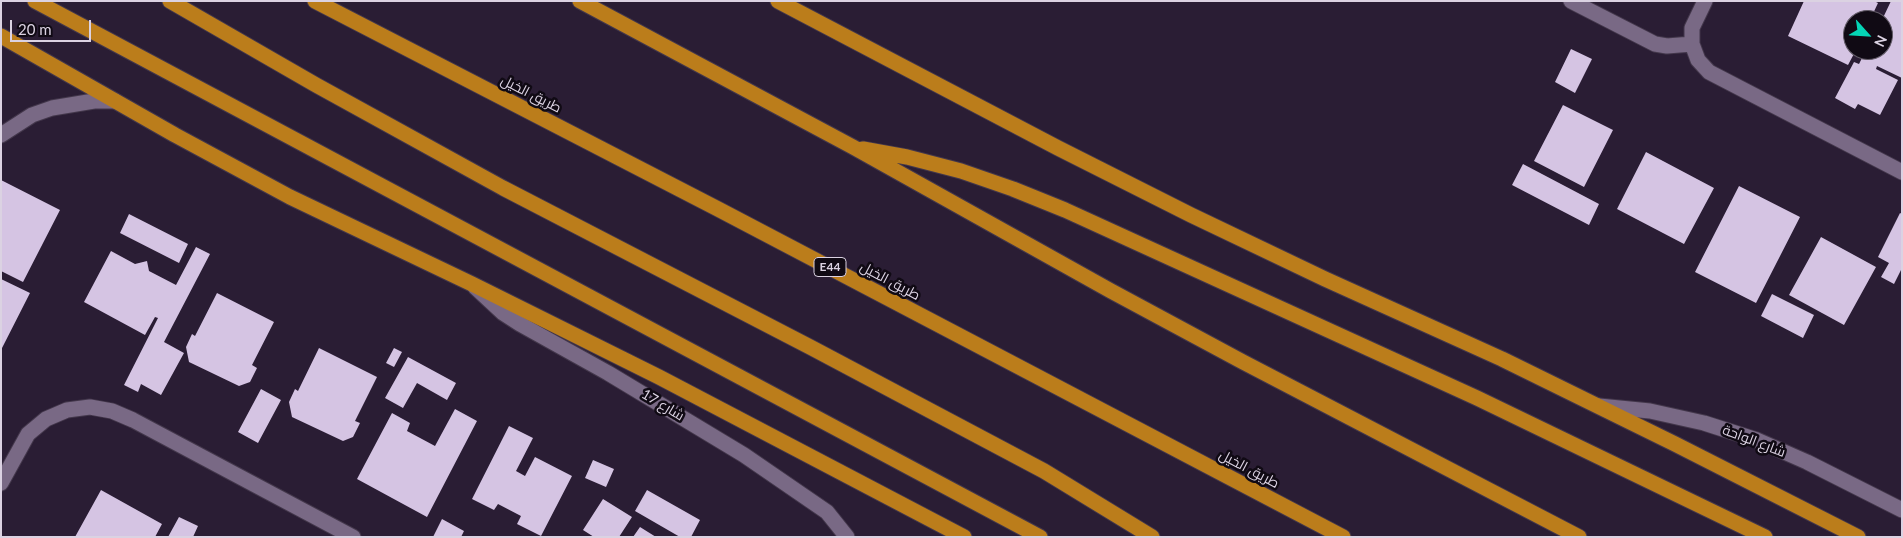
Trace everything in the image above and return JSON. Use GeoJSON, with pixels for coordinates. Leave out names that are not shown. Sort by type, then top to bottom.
{"type":"FeatureCollection","features":[{"type":"Feature","properties":{"kind":"highway"},"geometry":{"type":"LineString","coordinates":[[35,1],[1040,537]]}},
{"type":"Feature","properties":{"kind":"highway"},"geometry":{"type":"LineString","coordinates":[[170,1],[503,188],[804,343],[1044,471],[1152,537]]}},
{"type":"Feature","properties":{"kind":"highway","name":"طريق الخيل"},"geometry":{"type":"LineString","coordinates":[[315,1],[718,209],[1343,537]]}},
{"type":"Feature","properties":{"kind":"highway"},"geometry":{"type":"LineString","coordinates":[[580,1],[853,148],[1137,306],[1578,537]]}},
{"type":"Feature","properties":{"kind":"highway"},"geometry":{"type":"LineString","coordinates":[[778,1],[1058,148],[1191,215],[1325,279],[1502,359],[1858,537]]}},
{"type":"Feature","properties":{"kind":"highway"},"geometry":{"type":"LineString","coordinates":[[1,36],[290,197],[472,284],[659,377],[964,537]]}},
{"type":"Feature","properties":{"kind":"highway"},"geometry":{"type":"LineString","coordinates":[[853,148],[907,157],[961,171],[1013,189],[1064,210],[1477,398],[1765,537]]}},
{"type":"Feature","properties":{"kind":"street"},"geometry":{"type":"LineString","coordinates":[[1571,1],[1655,44],[1667,46],[1692,44]]}},
{"type":"Feature","properties":{"kind":"street"},"geometry":{"type":"LineString","coordinates":[[1705,1],[1692,28],[1692,44],[1698,60],[1709,72],[1902,172]]}},
{"type":"Feature","properties":{"kind":"street"},"geometry":{"type":"LineString","coordinates":[[1,134],[32,115],[52,108],[94,101],[115,101]]}},
{"type":"Feature","properties":{"kind":"street","name":"17 شارع"},"geometry":{"type":"LineString","coordinates":[[472,284],[503,313],[520,324],[677,413],[802,494],[827,512],[847,537]]}},
{"type":"Feature","properties":{"kind":"street","name":"شارع الواحة"},"geometry":{"type":"LineString","coordinates":[[1596,405],[1650,411],[1704,423],[1757,440],[1807,462],[1902,510]]}},
{"type":"Feature","properties":{"kind":"street"},"geometry":{"type":"LineString","coordinates":[[1,483],[28,434],[46,419],[67,410],[90,407],[112,410],[352,537]]}},
{"type":"Feature","properties":{"kind":"building"},"geometry":{"type":"Polygon","coordinates":[[[1804,1],[1874,1],[1878,3],[1875,10],[1843,10],[1843,60],[1851,60],[1848,65],[1788,36],[1804,1]]]}},
{"type":"Feature","properties":{"kind":"building"},"geometry":{"type":"Polygon","coordinates":[[[1891,1],[1902,1],[1902,78],[1877,66],[1876,69],[1898,80],[1880,115],[1858,104],[1855,109],[1835,98],[1854,62],[1859,64],[1861,60],[1893,60],[1893,10],[1887,10],[1891,1]]]}},
{"type":"Feature","properties":{"kind":"building"},"geometry":{"type":"Polygon","coordinates":[[[1571,49],[1592,59],[1575,93],[1555,82],[1571,49]]]}},
{"type":"Feature","properties":{"kind":"building"},"geometry":{"type":"Polygon","coordinates":[[[1563,105],[1613,130],[1584,187],[1534,161],[1563,105]]]}},
{"type":"Feature","properties":{"kind":"building"},"geometry":{"type":"Polygon","coordinates":[[[1646,152],[1714,188],[1684,244],[1617,209],[1646,152]]]}},
{"type":"Feature","properties":{"kind":"building"},"geometry":{"type":"Polygon","coordinates":[[[1523,164],[1599,204],[1589,225],[1512,185],[1523,164]]]}},
{"type":"Feature","properties":{"kind":"building"},"geometry":{"type":"Polygon","coordinates":[[[1,180],[60,210],[23,282],[1,271],[1,180]]]}},
{"type":"Feature","properties":{"kind":"building"},"geometry":{"type":"Polygon","coordinates":[[[1739,186],[1800,217],[1756,303],[1695,272],[1739,186]]]}},
{"type":"Feature","properties":{"kind":"building"},"geometry":{"type":"Polygon","coordinates":[[[1900,213],[1902,214],[1902,268],[1894,284],[1881,277],[1889,263],[1878,257],[1900,213]]]}},
{"type":"Feature","properties":{"kind":"building"},"geometry":{"type":"Polygon","coordinates":[[[129,214],[188,244],[179,263],[120,233],[129,214]]]}},
{"type":"Feature","properties":{"kind":"building"},"geometry":{"type":"Polygon","coordinates":[[[1821,237],[1876,267],[1844,325],[1789,295],[1821,237]]]}},
{"type":"Feature","properties":{"kind":"building"},"geometry":{"type":"Polygon","coordinates":[[[196,247],[210,254],[164,342],[184,353],[161,395],[141,384],[138,392],[124,385],[158,318],[155,317],[145,335],[84,302],[111,251],[135,264],[147,261],[149,271],[176,285],[196,247]]]}},
{"type":"Feature","properties":{"kind":"building"},"geometry":{"type":"Polygon","coordinates":[[[1,279],[30,293],[1,350],[1,279]]]}},
{"type":"Feature","properties":{"kind":"building"},"geometry":{"type":"Polygon","coordinates":[[[217,293],[274,322],[252,365],[257,368],[250,382],[239,386],[189,362],[186,347],[192,334],[195,336],[217,293]]]}},
{"type":"Feature","properties":{"kind":"building"},"geometry":{"type":"Polygon","coordinates":[[[1772,294],[1814,315],[1803,338],[1761,316],[1772,294]]]}},
{"type":"Feature","properties":{"kind":"building"},"geometry":{"type":"Polygon","coordinates":[[[319,348],[377,377],[355,421],[360,423],[353,437],[343,441],[292,417],[289,402],[295,389],[298,391],[319,348]]]}},
{"type":"Feature","properties":{"kind":"building"},"geometry":{"type":"Polygon","coordinates":[[[394,348],[402,352],[394,367],[386,363],[394,348]]]}},
{"type":"Feature","properties":{"kind":"building"},"geometry":{"type":"Polygon","coordinates":[[[408,357],[456,383],[447,400],[417,383],[403,408],[385,398],[408,357]]]}},
{"type":"Feature","properties":{"kind":"building"},"geometry":{"type":"Polygon","coordinates":[[[261,389],[281,400],[258,443],[238,432],[261,389]]]}},
{"type":"Feature","properties":{"kind":"building"},"geometry":{"type":"Polygon","coordinates":[[[455,409],[477,421],[427,517],[357,479],[392,413],[410,423],[407,431],[435,446],[455,409]]]}},
{"type":"Feature","properties":{"kind":"building"},"geometry":{"type":"Polygon","coordinates":[[[509,426],[533,438],[516,471],[525,476],[535,457],[572,476],[541,536],[517,524],[521,516],[498,504],[494,510],[472,499],[509,426]]]}},
{"type":"Feature","properties":{"kind":"building"},"geometry":{"type":"Polygon","coordinates":[[[593,460],[614,469],[606,487],[585,478],[593,460]]]}},
{"type":"Feature","properties":{"kind":"building"},"geometry":{"type":"Polygon","coordinates":[[[101,490],[162,524],[155,537],[75,537],[101,490]]]}},
{"type":"Feature","properties":{"kind":"building"},"geometry":{"type":"Polygon","coordinates":[[[647,490],[700,520],[691,537],[680,537],[635,511],[647,490]]]}},
{"type":"Feature","properties":{"kind":"building"},"geometry":{"type":"Polygon","coordinates":[[[603,499],[632,517],[619,537],[594,537],[583,530],[603,499]]]}},
{"type":"Feature","properties":{"kind":"building"},"geometry":{"type":"Polygon","coordinates":[[[179,517],[198,526],[193,537],[168,537],[179,517]]]}},
{"type":"Feature","properties":{"kind":"building"},"geometry":{"type":"Polygon","coordinates":[[[442,519],[464,531],[461,537],[433,537],[442,519]]]}},
{"type":"Feature","properties":{"kind":"building"},"geometry":{"type":"Polygon","coordinates":[[[640,527],[656,537],[633,537],[640,527]]]}}]}
